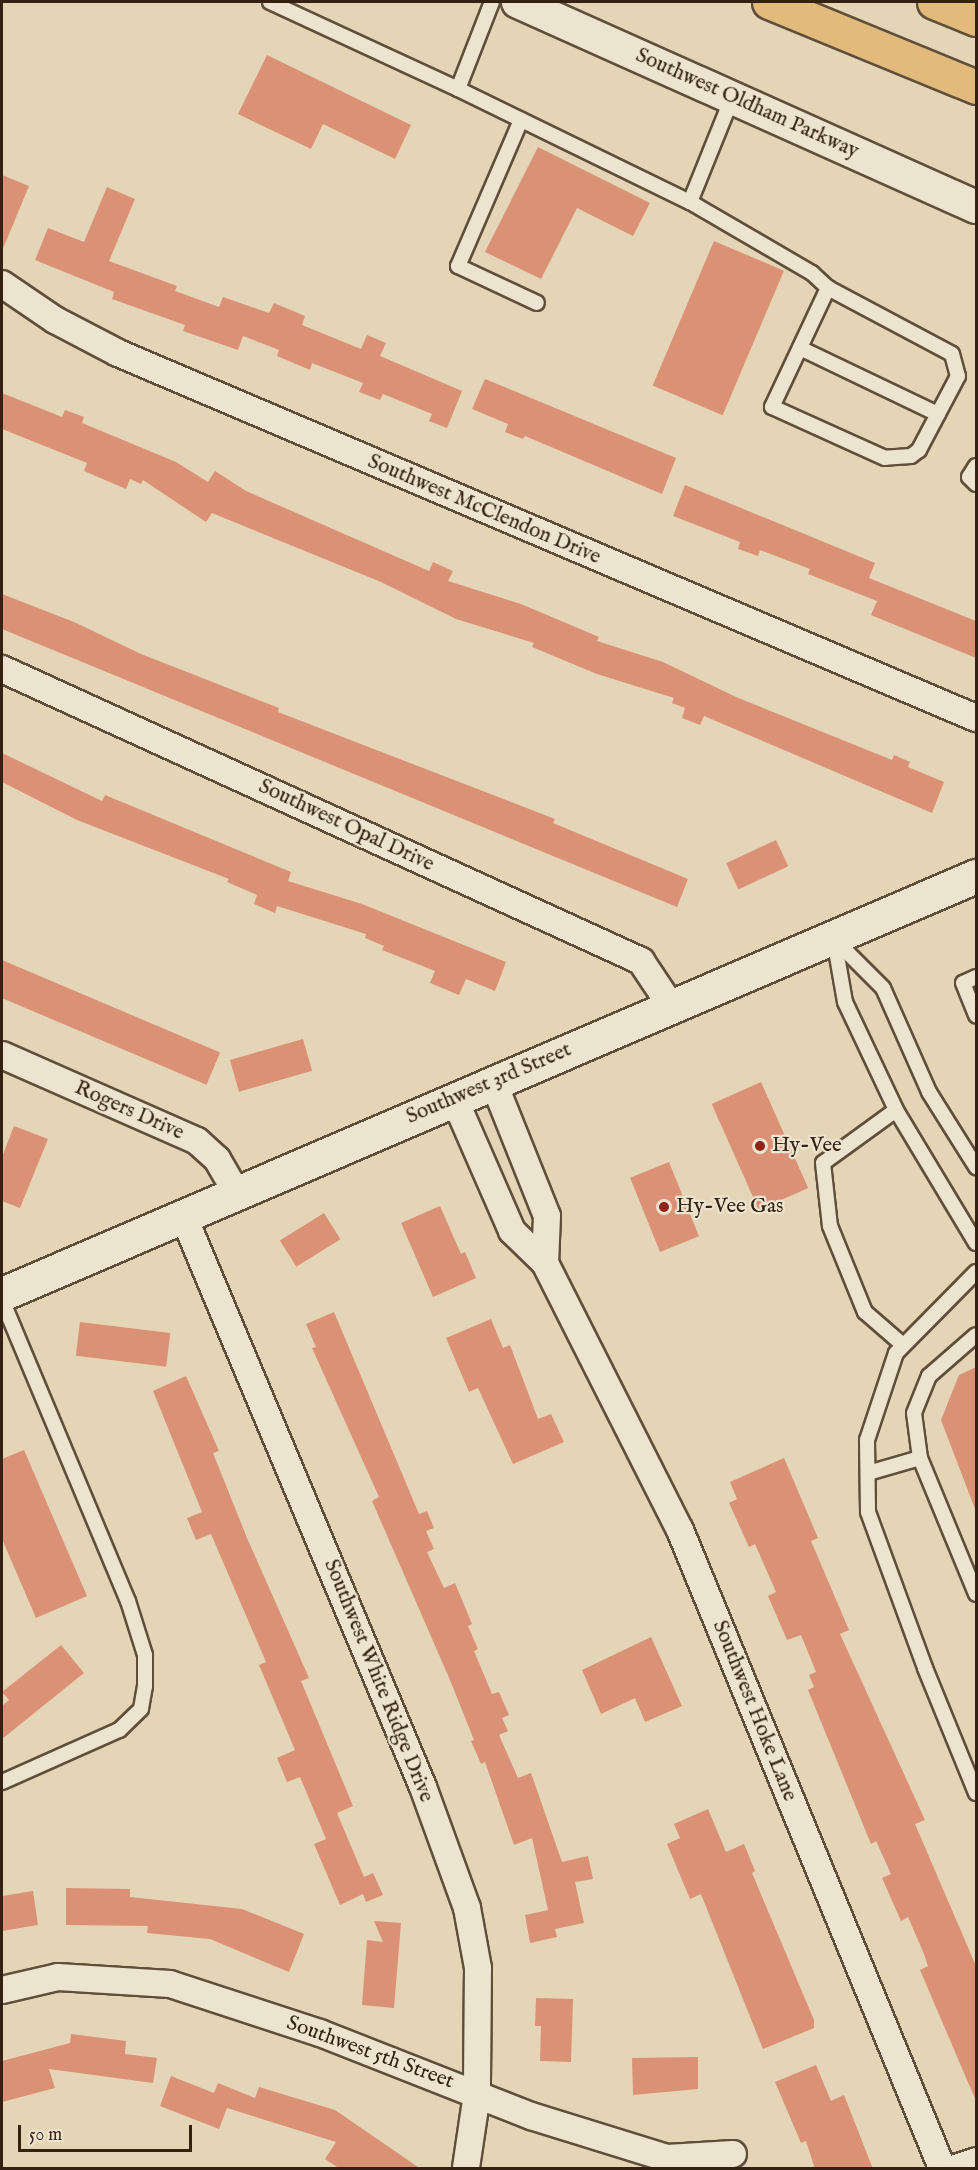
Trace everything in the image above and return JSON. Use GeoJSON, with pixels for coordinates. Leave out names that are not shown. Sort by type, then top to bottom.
{"type":"FeatureCollection","features":[{"type":"Feature","properties":{"kind":"highway"},"geometry":{"type":"LineString","coordinates":[[769,2],[976,87]]}},
{"type":"Feature","properties":{"kind":"highway"},"geometry":{"type":"LineString","coordinates":[[934,2],[976,19]]}},
{"type":"Feature","properties":{"kind":"main road","name":"Southwest 3rd Street"},"geometry":{"type":"LineString","coordinates":[[2,1294],[454,1098],[834,939],[976,876]]}},
{"type":"Feature","properties":{"kind":"street","name":"Southwest Oldham Parkway"},"geometry":{"type":"LineString","coordinates":[[518,2],[976,207]]}},
{"type":"Feature","properties":{"kind":"street","name":"Southwest McClendon Drive"},"geometry":{"type":"LineString","coordinates":[[2,284],[55,320],[118,353],[976,718]]}},
{"type":"Feature","properties":{"kind":"street","name":"Southwest Opal Drive"},"geometry":{"type":"LineString","coordinates":[[2,669],[641,961],[671,1006]]}},
{"type":"Feature","properties":{"kind":"street","name":"Rogers Drive"},"geometry":{"type":"LineString","coordinates":[[2,1055],[197,1141],[217,1159],[237,1193]]}},
{"type":"Feature","properties":{"kind":"street"},"geometry":{"type":"LineString","coordinates":[[493,1082],[548,1216],[545,1263]]}},
{"type":"Feature","properties":{"kind":"street","name":"Southwest Hoke Lane"},"geometry":{"type":"LineString","coordinates":[[454,1098],[512,1231],[545,1263],[680,1530],[942,2169]]}},
{"type":"Feature","properties":{"kind":"street","name":"Southwest White Ridge Drive"},"geometry":{"type":"LineString","coordinates":[[183,1215],[423,1787],[468,1908],[478,1968],[477,2094],[466,2169]]}},
{"type":"Feature","properties":{"kind":"street","name":"Southwest 5th Street"},"geometry":{"type":"LineString","coordinates":[[2,1990],[58,1977],[170,1984],[320,2033],[531,2116],[667,2158],[733,2154]]}},
{"type":"Feature","properties":{"kind":"street"},"geometry":{"type":"LineString","coordinates":[[956,2169],[976,2161]]}},
{"type":"Feature","properties":{"kind":"lane"},"geometry":{"type":"LineString","coordinates":[[270,2],[458,89],[690,202],[812,273],[828,288],[952,354],[958,376],[919,450],[895,460],[772,407],[828,288]]}},
{"type":"Feature","properties":{"kind":"lane"},"geometry":{"type":"LineString","coordinates":[[458,89],[492,2]]}},
{"type":"Feature","properties":{"kind":"lane"},"geometry":{"type":"LineString","coordinates":[[690,202],[732,98]]}},
{"type":"Feature","properties":{"kind":"lane"},"geometry":{"type":"LineString","coordinates":[[521,120],[458,266],[537,303]]}},
{"type":"Feature","properties":{"kind":"lane"},"geometry":{"type":"LineString","coordinates":[[800,348],[938,414]]}},
{"type":"Feature","properties":{"kind":"lane"},"geometry":{"type":"LineString","coordinates":[[976,466],[969,477],[976,484]]}},
{"type":"Feature","properties":{"kind":"lane"},"geometry":{"type":"LineString","coordinates":[[834,939],[845,1002],[896,1110],[976,1243]]}},
{"type":"Feature","properties":{"kind":"lane"},"geometry":{"type":"LineString","coordinates":[[834,939],[883,988],[929,1092],[976,1167]]}},
{"type":"Feature","properties":{"kind":"lane"},"geometry":{"type":"LineString","coordinates":[[976,977],[963,983],[976,1016]]}},
{"type":"Feature","properties":{"kind":"lane"},"geometry":{"type":"LineString","coordinates":[[896,1110],[822,1163],[830,1226],[866,1312],[903,1344]]}},
{"type":"Feature","properties":{"kind":"lane"},"geometry":{"type":"LineString","coordinates":[[976,1272],[896,1353],[867,1440],[868,1512],[925,1668],[976,1793]]}},
{"type":"Feature","properties":{"kind":"lane"},"geometry":{"type":"LineString","coordinates":[[2,1300],[128,1601],[145,1655],[145,1686],[141,1708],[119,1730],[2,1782]]}},
{"type":"Feature","properties":{"kind":"lane"},"geometry":{"type":"LineString","coordinates":[[976,1335],[929,1376],[914,1413],[920,1458],[976,1594]]}},
{"type":"Feature","properties":{"kind":"lane"},"geometry":{"type":"LineString","coordinates":[[868,1473],[920,1458]]}},
{"type":"Feature","properties":{"kind":"building"},"geometry":{"type":"Polygon","coordinates":[[[267,55],[411,125],[395,159],[323,124],[311,149],[238,114],[267,55]]]}},
{"type":"Feature","properties":{"kind":"building"},"geometry":{"type":"Polygon","coordinates":[[[538,147],[650,203],[633,236],[577,208],[541,279],[485,252],[538,147]]]}},
{"type":"Feature","properties":{"kind":"building"},"geometry":{"type":"Polygon","coordinates":[[[2,175],[29,186],[2,251],[2,175]]]}},
{"type":"Feature","properties":{"kind":"building"},"geometry":{"type":"Polygon","coordinates":[[[107,187],[135,199],[109,261],[177,286],[175,291],[219,307],[223,297],[269,313],[274,303],[305,316],[302,325],[361,349],[367,335],[386,343],[380,356],[462,391],[447,428],[429,421],[432,414],[383,394],[380,400],[359,392],[363,383],[312,363],[310,370],[277,356],[279,350],[243,336],[238,350],[183,331],[185,325],[112,299],[114,292],[35,260],[48,228],[84,242],[107,187]]]}},
{"type":"Feature","properties":{"kind":"building"},"geometry":{"type":"Polygon","coordinates":[[[714,241],[784,271],[723,415],[653,386],[714,241]]]}},
{"type":"Feature","properties":{"kind":"building"},"geometry":{"type":"Polygon","coordinates":[[[485,379],[676,458],[662,494],[525,436],[523,439],[505,432],[508,424],[472,409],[485,379]]]}},
{"type":"Feature","properties":{"kind":"building"},"geometry":{"type":"Polygon","coordinates":[[[2,393],[62,417],[65,410],[84,417],[82,423],[176,462],[208,482],[215,471],[246,491],[429,571],[433,562],[453,571],[448,581],[521,604],[599,637],[597,641],[663,662],[736,697],[892,760],[894,755],[910,762],[908,767],[944,782],[932,813],[704,716],[700,725],[682,718],[685,708],[672,703],[674,698],[597,674],[532,647],[534,643],[456,619],[381,582],[212,513],[206,522],[143,480],[141,484],[130,479],[126,489],[84,471],[87,463],[2,429],[2,393]]]}},
{"type":"Feature","properties":{"kind":"building"},"geometry":{"type":"Polygon","coordinates":[[[685,485],[875,563],[869,578],[976,621],[976,658],[871,615],[877,601],[808,574],[810,569],[760,550],[758,556],[738,549],[740,542],[673,516],[685,485]]]}},
{"type":"Feature","properties":{"kind":"building"},"geometry":{"type":"Polygon","coordinates":[[[2,594],[74,622],[141,654],[279,708],[278,712],[555,819],[553,823],[688,879],[677,907],[2,629],[2,594]]]}},
{"type":"Feature","properties":{"kind":"building"},"geometry":{"type":"Polygon","coordinates":[[[2,753],[102,801],[105,795],[291,872],[288,881],[362,904],[506,962],[495,991],[466,979],[459,995],[430,983],[435,971],[382,950],[384,946],[365,938],[366,934],[277,906],[275,913],[254,904],[257,895],[227,882],[229,879],[77,820],[2,782],[2,753]]]}},
{"type":"Feature","properties":{"kind":"building"},"geometry":{"type":"Polygon","coordinates":[[[776,840],[788,866],[738,890],[726,863],[776,840]]]}},
{"type":"Feature","properties":{"kind":"building"},"geometry":{"type":"Polygon","coordinates":[[[2,960],[220,1053],[206,1085],[2,998],[2,960]]]}},
{"type":"Feature","properties":{"kind":"building"},"geometry":{"type":"Polygon","coordinates":[[[303,1039],[312,1071],[239,1092],[230,1060],[303,1039]]]}},
{"type":"Feature","properties":{"kind":"building","name":"Hy-Vee"},"geometry":{"type":"Polygon","coordinates":[[[761,1082],[808,1188],[759,1210],[712,1104],[761,1082]]]}},
{"type":"Feature","properties":{"kind":"building"},"geometry":{"type":"Polygon","coordinates":[[[14,1126],[48,1139],[20,1208],[2,1201],[2,1157],[14,1126]]]}},
{"type":"Feature","properties":{"kind":"building","name":"Hy-Vee Gas"},"geometry":{"type":"Polygon","coordinates":[[[669,1162],[699,1236],[660,1252],[630,1178],[669,1162]]]}},
{"type":"Feature","properties":{"kind":"building"},"geometry":{"type":"Polygon","coordinates":[[[440,1206],[461,1254],[465,1252],[476,1278],[433,1297],[401,1223],[440,1206]]]}},
{"type":"Feature","properties":{"kind":"building"},"geometry":{"type":"Polygon","coordinates":[[[324,1213],[340,1239],[296,1267],[280,1241],[324,1213]]]}},
{"type":"Feature","properties":{"kind":"building"},"geometry":{"type":"Polygon","coordinates":[[[334,1312],[419,1514],[427,1511],[434,1528],[426,1531],[434,1549],[427,1552],[444,1588],[455,1583],[472,1624],[468,1626],[478,1649],[474,1651],[492,1694],[499,1692],[509,1715],[502,1718],[508,1731],[499,1735],[518,1778],[531,1773],[562,1862],[588,1856],[593,1879],[575,1882],[584,1923],[555,1929],[557,1937],[530,1943],[525,1915],[548,1910],[532,1838],[514,1845],[485,1762],[481,1764],[471,1741],[474,1740],[450,1680],[372,1501],[379,1497],[312,1348],[316,1347],[306,1324],[334,1312]]]}},
{"type":"Feature","properties":{"kind":"building"},"geometry":{"type":"Polygon","coordinates":[[[491,1319],[503,1348],[510,1345],[538,1419],[551,1414],[564,1442],[513,1464],[478,1388],[469,1392],[446,1338],[491,1319]]]}},
{"type":"Feature","properties":{"kind":"building"},"geometry":{"type":"Polygon","coordinates":[[[80,1322],[170,1333],[166,1367],[76,1356],[80,1322]]]}},
{"type":"Feature","properties":{"kind":"building"},"geometry":{"type":"Polygon","coordinates":[[[976,1367],[975,1509],[941,1420],[959,1375],[976,1367]]]}},
{"type":"Feature","properties":{"kind":"building"},"geometry":{"type":"Polygon","coordinates":[[[186,1376],[219,1451],[213,1453],[247,1538],[309,1678],[301,1681],[353,1806],[337,1813],[364,1877],[373,1873],[383,1895],[366,1902],[363,1894],[340,1905],[314,1844],[326,1839],[300,1777],[287,1782],[277,1758],[295,1750],[259,1665],[266,1662],[211,1534],[196,1540],[187,1518],[202,1512],[153,1391],[186,1376]]]}},
{"type":"Feature","properties":{"kind":"building"},"geometry":{"type":"Polygon","coordinates":[[[24,1450],[87,1596],[36,1618],[2,1539],[2,1459],[24,1450]]]}},
{"type":"Feature","properties":{"kind":"building"},"geometry":{"type":"Polygon","coordinates":[[[784,1458],[818,1538],[811,1541],[849,1630],[840,1634],[925,1820],[915,1824],[976,1966],[976,2101],[920,1970],[928,1966],[924,1954],[908,1917],[901,1921],[882,1878],[891,1874],[876,1841],[871,1844],[808,1690],[814,1687],[809,1675],[816,1672],[801,1635],[787,1640],[768,1596],[776,1592],[755,1544],[749,1547],[729,1503],[737,1499],[730,1482],[784,1458]]]}},
{"type":"Feature","properties":{"kind":"building"},"geometry":{"type":"Polygon","coordinates":[[[651,1637],[682,1706],[645,1722],[635,1698],[601,1714],[582,1670],[651,1637]]]}},
{"type":"Feature","properties":{"kind":"building"},"geometry":{"type":"Polygon","coordinates":[[[61,1645],[84,1673],[2,1739],[2,1706],[9,1700],[2,1692],[61,1645]]]}},
{"type":"Feature","properties":{"kind":"building"},"geometry":{"type":"Polygon","coordinates":[[[708,1809],[726,1852],[744,1844],[755,1871],[752,1873],[814,2020],[814,2028],[763,2049],[701,1894],[690,1899],[667,1844],[680,1838],[674,1824],[708,1809]]]}},
{"type":"Feature","properties":{"kind":"building"},"geometry":{"type":"Polygon","coordinates":[[[66,1888],[130,1889],[130,1897],[242,1909],[304,1934],[289,1972],[210,1939],[147,1933],[148,1926],[66,1925],[66,1888]]]}},
{"type":"Feature","properties":{"kind":"building"},"geometry":{"type":"Polygon","coordinates":[[[33,1891],[38,1925],[2,1931],[2,1896],[33,1891]]]}},
{"type":"Feature","properties":{"kind":"building"},"geometry":{"type":"Polygon","coordinates":[[[374,1921],[401,1923],[394,2008],[362,2005],[367,1940],[383,1942],[374,1921]]]}},
{"type":"Feature","properties":{"kind":"building"},"geometry":{"type":"Polygon","coordinates":[[[536,1998],[573,1999],[571,2062],[540,2061],[541,2026],[535,2026],[536,1998]]]}},
{"type":"Feature","properties":{"kind":"building"},"geometry":{"type":"Polygon","coordinates":[[[71,2034],[126,2041],[125,2054],[157,2058],[153,2083],[49,2069],[55,2088],[2,2102],[2,2061],[70,2043],[71,2034]]]}},
{"type":"Feature","properties":{"kind":"building"},"geometry":{"type":"Polygon","coordinates":[[[698,2057],[698,2089],[633,2095],[632,2058],[698,2057]]]}},
{"type":"Feature","properties":{"kind":"building"},"geometry":{"type":"Polygon","coordinates":[[[816,2065],[831,2101],[844,2095],[873,2169],[815,2169],[806,2141],[801,2143],[775,2082],[816,2065]]]}},
{"type":"Feature","properties":{"kind":"building"},"geometry":{"type":"Polygon","coordinates":[[[171,2076],[214,2093],[218,2083],[255,2098],[259,2087],[335,2110],[421,2169],[340,2169],[325,2159],[336,2142],[227,2108],[219,2129],[160,2106],[171,2076]]]}},
{"type":"Feature","properties":{"kind":"place","name":"Hy-Vee"},"geometry":{"type":"Point","coordinates":[760,1146]}},
{"type":"Feature","properties":{"kind":"place","name":"Hy-Vee Gas"},"geometry":{"type":"Point","coordinates":[664,1207]}}]}
